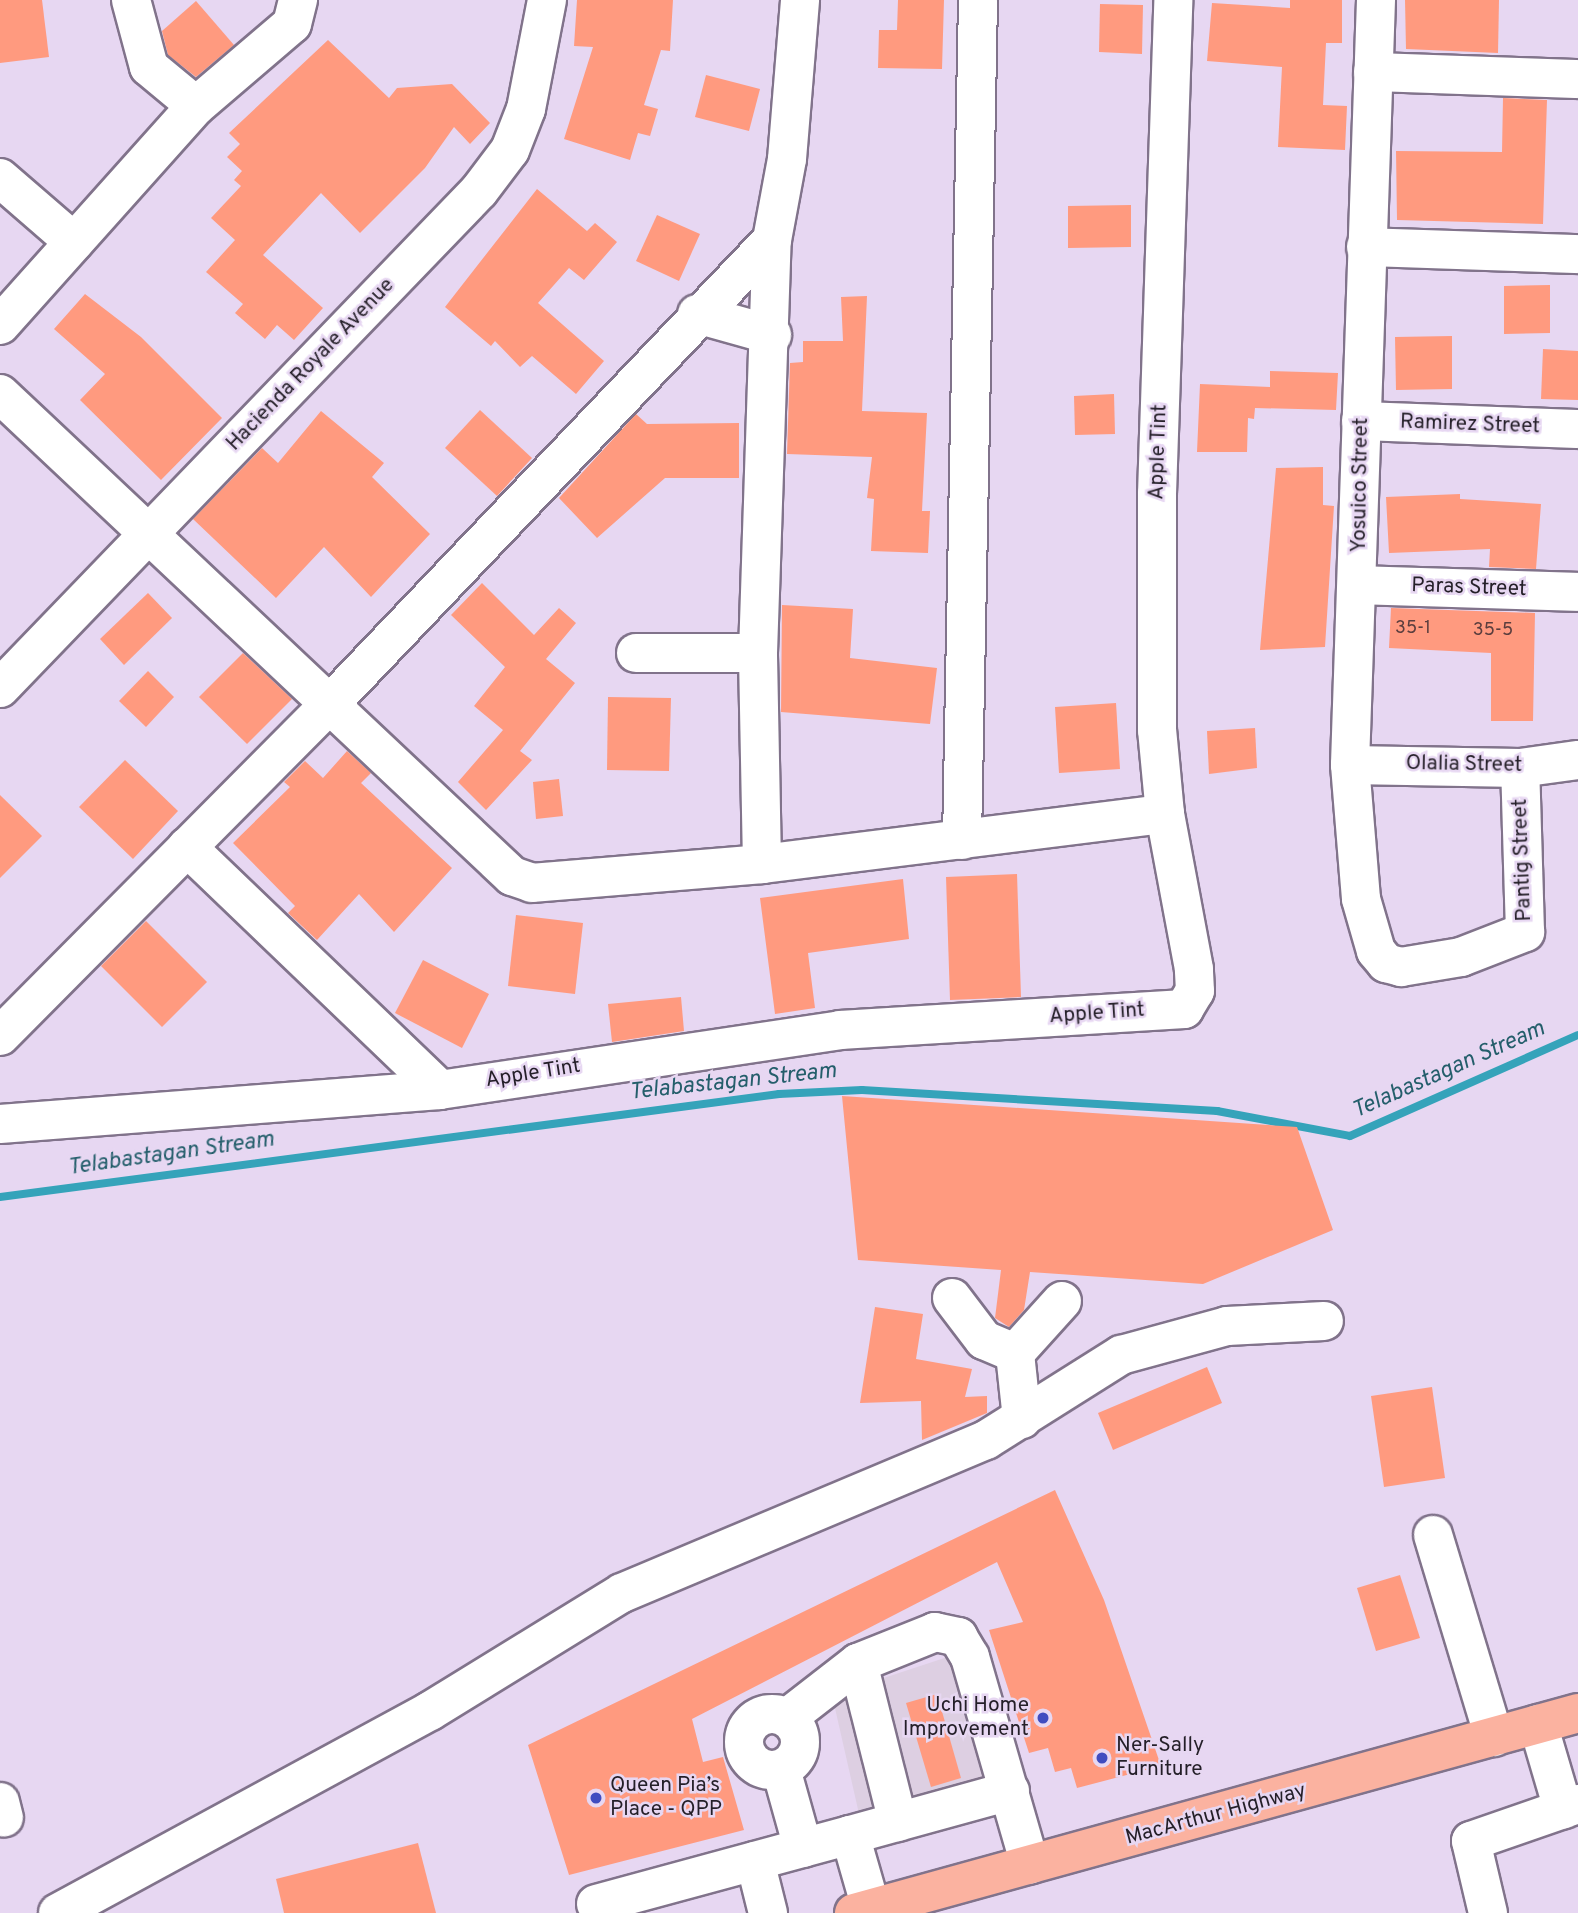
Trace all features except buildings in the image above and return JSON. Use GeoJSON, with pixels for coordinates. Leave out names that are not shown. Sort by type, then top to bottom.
{"type":"FeatureCollection","features":[{"type":"Feature","properties":{"kind":"highway","name":"MacArthur Highway"},"geometry":{"type":"LineString","coordinates":[[862,1911],[1578,1713]]}},
{"type":"Feature","properties":{"kind":"street"},"geometry":{"type":"LineString","coordinates":[[131,0],[149,66],[196,106]]}},
{"type":"Feature","properties":{"kind":"street"},"geometry":{"type":"LineString","coordinates":[[0,325],[196,106],[292,24],[299,0]]}},
{"type":"Feature","properties":{"kind":"street","name":"Hacienda Royale Avenue"},"geometry":{"type":"LineString","coordinates":[[0,688],[479,191],[510,150],[536,78],[547,0]]}},
{"type":"Feature","properties":{"kind":"street"},"geometry":{"type":"LineString","coordinates":[[762,864],[758,653],[772,335],[772,240],[789,147],[800,0]]}},
{"type":"Feature","properties":{"kind":"street"},"geometry":{"type":"LineString","coordinates":[[962,840],[978,0]]}},
{"type":"Feature","properties":{"kind":"street","name":"Apple Tint"},"geometry":{"type":"LineString","coordinates":[[0,1124],[440,1090],[771,1037],[1184,1009],[1195,991],[1194,969],[1165,814],[1156,576],[1173,0]]}},
{"type":"Feature","properties":{"kind":"street","name":"Yosuico Street"},"geometry":{"type":"LineString","coordinates":[[1376,0],[1366,247],[1359,585],[1350,765],[1361,899],[1376,951],[1386,963]]}},
{"type":"Feature","properties":{"kind":"street"},"geometry":{"type":"LineString","coordinates":[[1373,72],[1578,79]]}},
{"type":"Feature","properties":{"kind":"street"},"geometry":{"type":"LineString","coordinates":[[0,178],[74,242]]}},
{"type":"Feature","properties":{"kind":"street"},"geometry":{"type":"LineString","coordinates":[[0,1036],[326,708],[697,314],[772,240]]}},
{"type":"Feature","properties":{"kind":"street"},"geometry":{"type":"LineString","coordinates":[[1366,247],[1578,254]]}},
{"type":"Feature","properties":{"kind":"street"},"geometry":{"type":"LineString","coordinates":[[697,314],[772,335]]}},
{"type":"Feature","properties":{"kind":"street"},"geometry":{"type":"LineString","coordinates":[[0,394],[146,538],[326,708],[512,876],[532,883],[762,864],[1165,814]]}},
{"type":"Feature","properties":{"kind":"street","name":"Ramirez Street"},"geometry":{"type":"LineString","coordinates":[[1361,421],[1578,429]]}},
{"type":"Feature","properties":{"kind":"street","name":"Paras Street"},"geometry":{"type":"LineString","coordinates":[[1359,585],[1578,592]]}},
{"type":"Feature","properties":{"kind":"street"},"geometry":{"type":"LineString","coordinates":[[636,653],[758,653]]}},
{"type":"Feature","properties":{"kind":"street","name":"Olalia Street"},"geometry":{"type":"LineString","coordinates":[[1350,765],[1520,768],[1578,760]]}},
{"type":"Feature","properties":{"kind":"street","name":"Pantig Street"},"geometry":{"type":"LineString","coordinates":[[1386,963],[1401,967],[1461,957],[1525,932],[1520,768]]}},
{"type":"Feature","properties":{"kind":"street"},"geometry":{"type":"LineString","coordinates":[[187,847],[440,1090]]}},
{"type":"Feature","properties":{"kind":"street"},"geometry":{"type":"LineString","coordinates":[[952,1298],[984,1340],[1015,1353]]}},
{"type":"Feature","properties":{"kind":"street"},"geometry":{"type":"LineString","coordinates":[[1022,1419],[1015,1353],[1062,1301]]}},
{"type":"Feature","properties":{"kind":"street"},"geometry":{"type":"LineString","coordinates":[[58,1913],[430,1711],[622,1593],[986,1440],[1121,1355],[1172,1337],[1324,1321]]}},
{"type":"Feature","properties":{"kind":"street"},"geometry":{"type":"LineString","coordinates":[[1433,1535],[1494,1737]]}},
{"type":"Feature","properties":{"kind":"street"},"geometry":{"type":"LineString","coordinates":[[803,1848],[781,1769],[754,1764],[743,1739],[760,1716],[787,1718],[858,1663],[936,1632],[958,1637],[970,1657],[1030,1866]]}},
{"type":"Feature","properties":{"kind":"street"},"geometry":{"type":"LineString","coordinates":[[858,1663],[898,1822]]}},
{"type":"Feature","properties":{"kind":"street"},"geometry":{"type":"LineString","coordinates":[[1488,1913],[1471,1841],[1570,1807],[1538,1724]]}},
{"type":"Feature","properties":{"kind":"street"},"geometry":{"type":"LineString","coordinates":[[596,1904],[1010,1791]]}},
{"type":"Feature","properties":{"kind":"street"},"geometry":{"type":"LineString","coordinates":[[850,1835],[862,1911]]}},
{"type":"Feature","properties":{"kind":"street"},"geometry":{"type":"LineString","coordinates":[[755,1861],[768,1913]]}},
{"type":"Feature","properties":{"kind":"shaded area"},"geometry":{"type":"Polygon","coordinates":[[[987,1644],[1032,1807],[867,1849],[832,1695],[987,1644]]]}},
{"type":"Feature","properties":{"kind":"waterway","name":"Telabastagan Stream"},"geometry":{"type":"LineString","coordinates":[[0,1197],[779,1094],[862,1090],[1217,1111],[1350,1136],[1578,1035]]}},
{"type":"Feature","properties":{"kind":"place","name":"Uchi Home Improvement"},"geometry":{"type":"Point","coordinates":[1043,1718]}},
{"type":"Feature","properties":{"kind":"place","name":"Ner-Sally Furniture"},"geometry":{"type":"Point","coordinates":[1102,1758]}},
{"type":"Feature","properties":{"kind":"place","name":"Queen Pia’s Place - QPP"},"geometry":{"type":"Point","coordinates":[596,1798]}}]}
